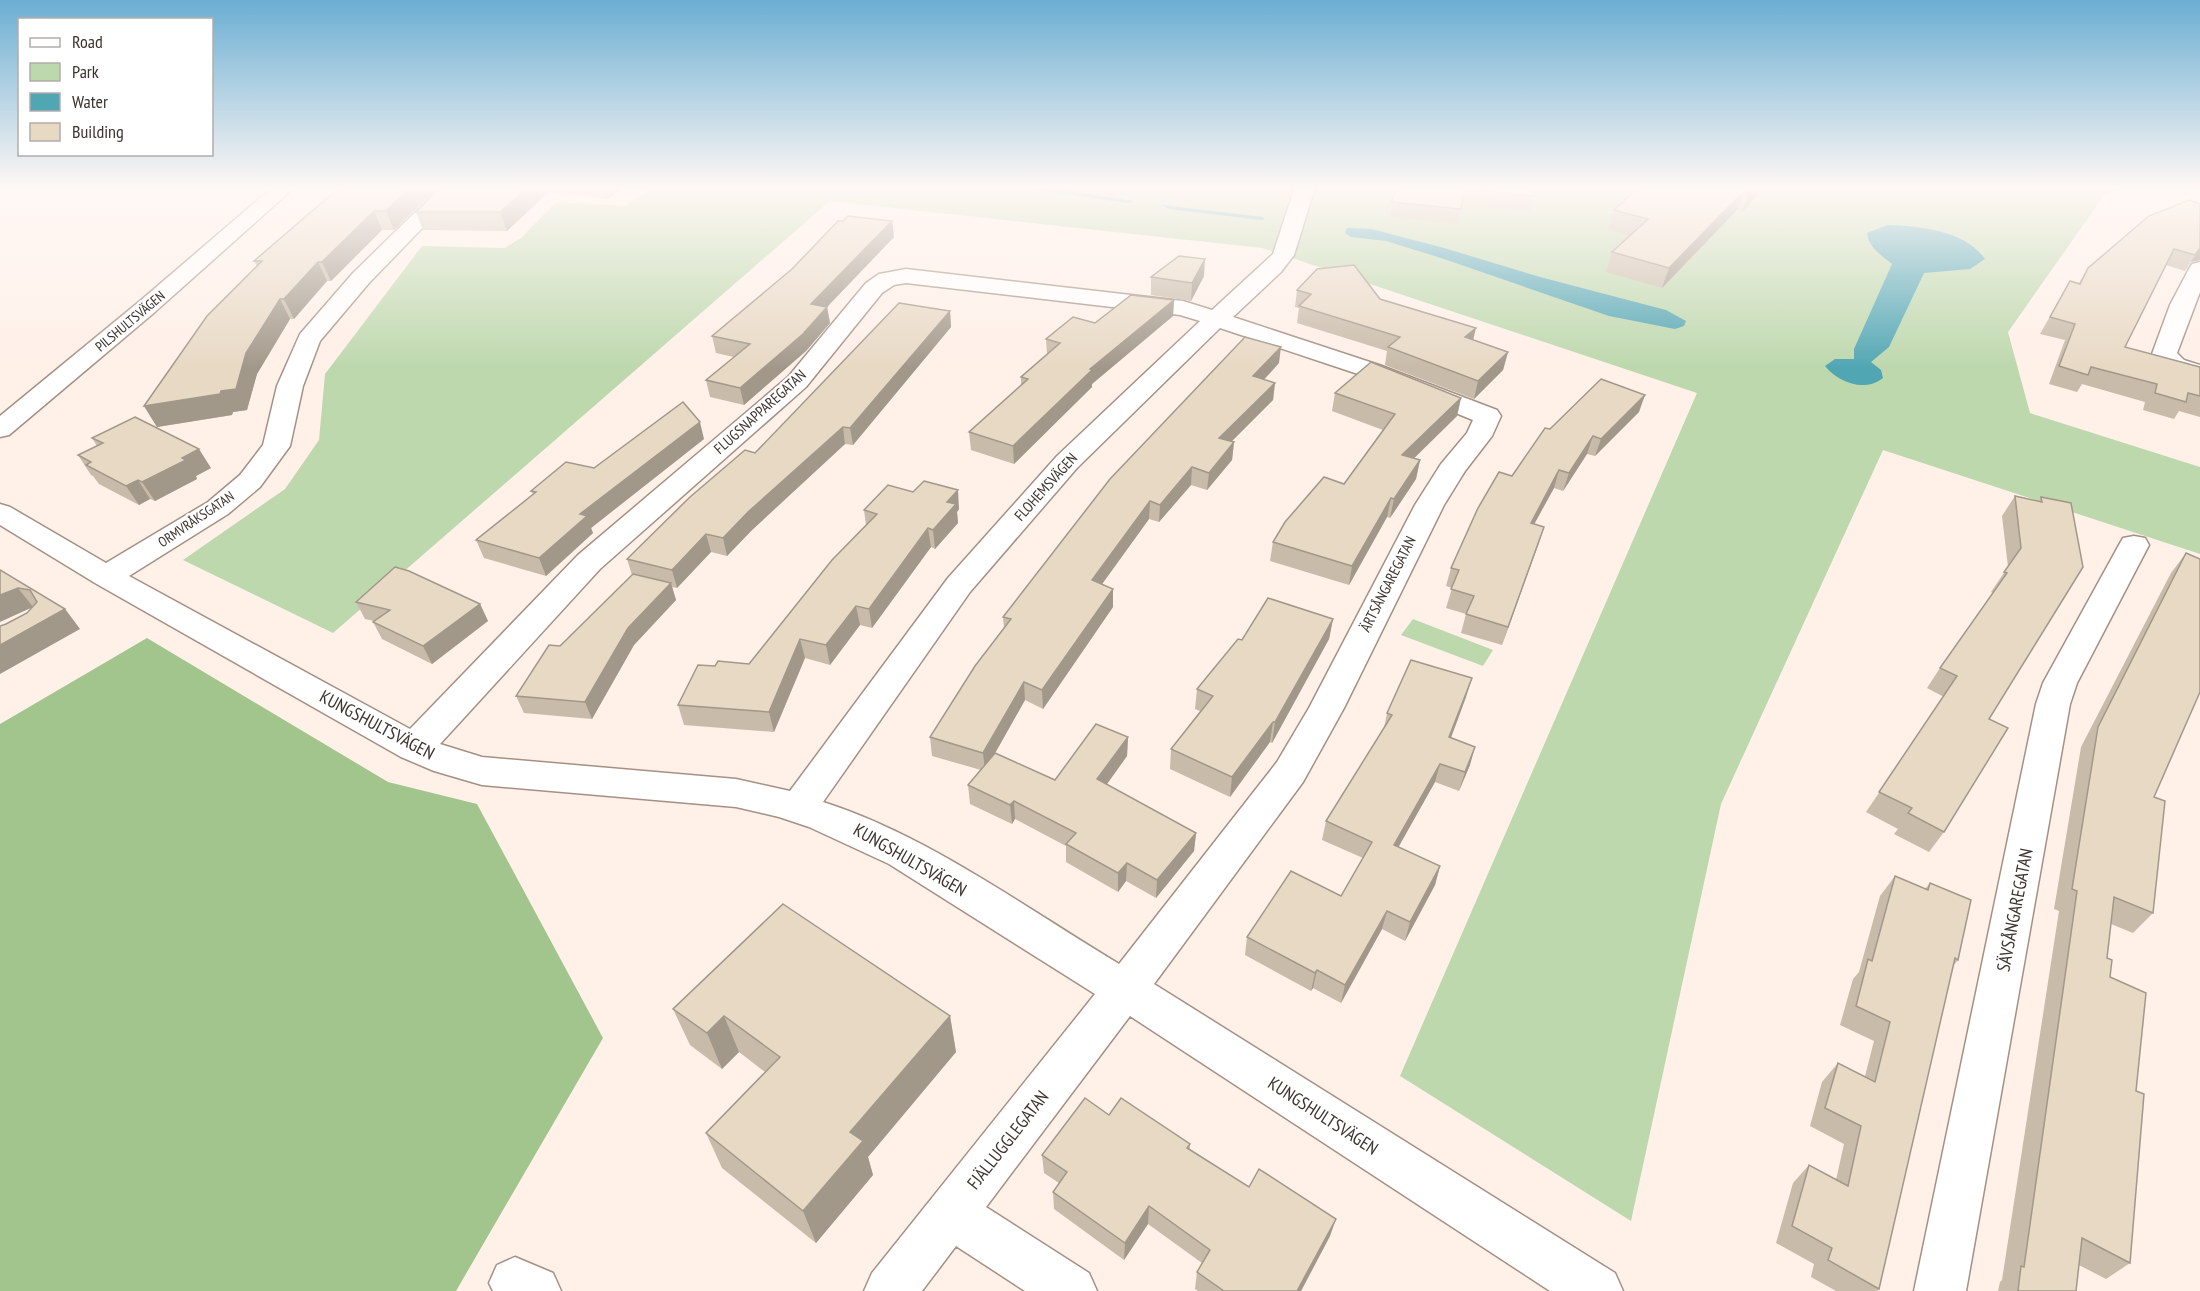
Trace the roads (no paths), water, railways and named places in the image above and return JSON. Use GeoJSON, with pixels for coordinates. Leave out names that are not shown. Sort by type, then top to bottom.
{"type":"FeatureCollection","features":[{"type":"Feature","properties":{"kind":"street","name":"PILSHULTSVÄGEN"},"geometry":{"type":"LineString","coordinates":[[0,429],[216,247]]}},
{"type":"Feature","properties":{"kind":"street","name":"ORMVRÅKSGATAN"},"geometry":{"type":"LineString","coordinates":[[106,576],[218,508],[250,481],[276,446],[290,386],[309,339],[362,278],[392,247]]}},
{"type":"Feature","properties":{"kind":"street","name":"FLOHEMSVÄGEN"},"geometry":{"type":"LineString","coordinates":[[799,807],[959,585],[1067,462],[1217,320],[1283,255],[1286,247]]}},
{"type":"Feature","properties":{"kind":"street"},"geometry":{"type":"LineString","coordinates":[[2200,269],[2182,305],[2164,354],[2175,365],[2200,373]]}},
{"type":"Feature","properties":{"kind":"street","name":"FLUGSNAPPAREGATAN"},"geometry":{"type":"LineString","coordinates":[[414,748],[589,562],[796,382],[874,288],[887,279],[906,276],[1165,305],[1217,320]]}},
{"type":"Feature","properties":{"kind":"street","name":"ÄRTSÅNGAREGATAN"},"geometry":{"type":"LineString","coordinates":[[1125,989],[1290,772],[1313,736],[1383,590],[1426,509],[1455,465],[1484,430],[1488,416],[1370,370],[1217,320]]}},
{"type":"Feature","properties":{"kind":"street","name":"KUNGSHULTSVÄGEN"},"geometry":{"type":"LineString","coordinates":[[0,513],[106,576],[414,748],[447,761],[482,771],[736,793],[799,807],[854,827],[905,853],[1125,989],[1597,1291]]}},
{"type":"Feature","properties":{"kind":"street","name":"SÄVSÅNGAREGATAN"},"geometry":{"type":"LineString","coordinates":[[1940,1291],[2053,704],[2060,683],[2134,546]]}},
{"type":"Feature","properties":{"kind":"street","name":"FJÄLLUGGLEGATAN"},"geometry":{"type":"LineString","coordinates":[[890,1291],[1125,989]]}},
{"type":"Feature","properties":{"kind":"street"},"geometry":{"type":"LineString","coordinates":[[951,1213],[1071,1291]]}},
{"type":"Feature","properties":{"kind":"water"},"geometry":{"type":"Polygon","coordinates":[[[1406,247],[1441,247],[1540,277],[1666,310],[1686,321],[1684,326],[1675,329],[1609,316],[1406,247]]]}},
{"type":"Feature","properties":{"kind":"water"},"geometry":{"type":"Polygon","coordinates":[[[1873,247],[1973,247],[1985,259],[1970,269],[1924,273],[1889,347],[1871,362],[1881,370],[1883,378],[1868,385],[1852,384],[1837,377],[1825,366],[1835,359],[1854,359],[1854,349],[1892,264],[1873,247]]]}}]}
